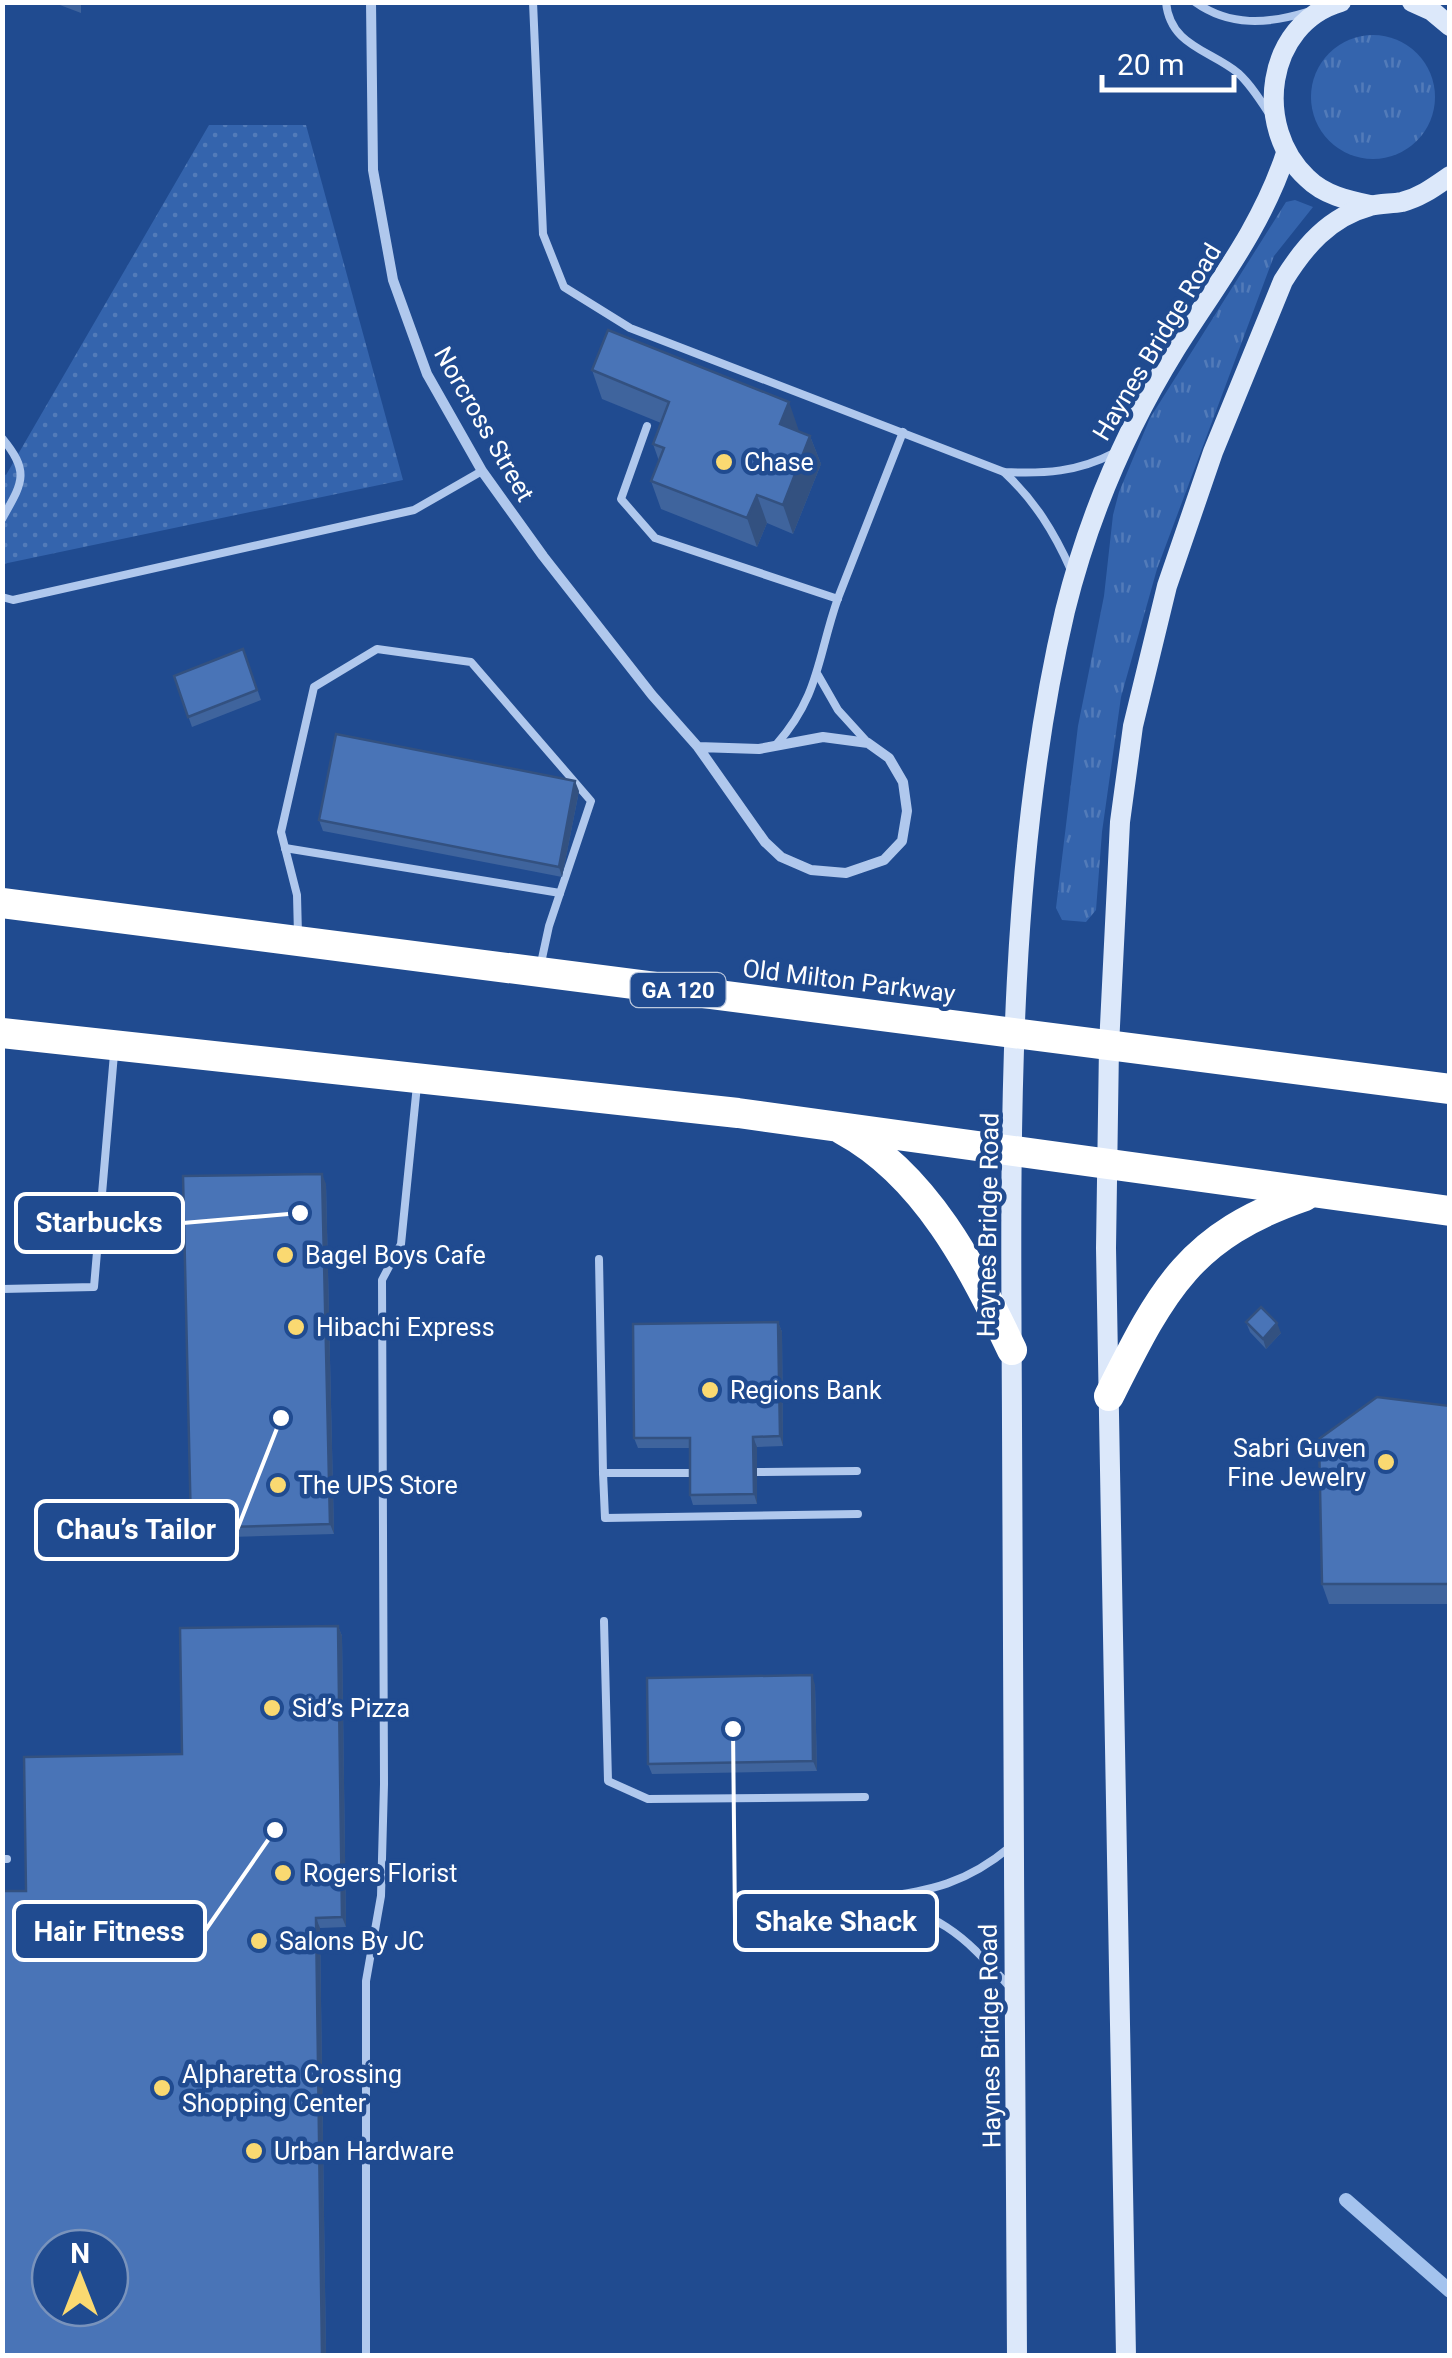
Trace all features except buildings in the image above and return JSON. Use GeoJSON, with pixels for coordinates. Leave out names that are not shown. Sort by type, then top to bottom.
{"type":"FeatureCollection","features":[{"type":"Feature","properties":{"kind":"highway","name":"Old Milton Parkway"},"geometry":{"type":"LineString","coordinates":[[2,904],[1450,1089]]}},
{"type":"Feature","properties":{"kind":"highway"},"geometry":{"type":"LineString","coordinates":[[2,1034],[418,1076],[836,1126],[1450,1212]]}},
{"type":"Feature","properties":{"kind":"highway"},"geometry":{"type":"LineString","coordinates":[[836,1126],[881,1156],[942,1224],[966,1258],[1012,1350]]}},
{"type":"Feature","properties":{"kind":"highway"},"geometry":{"type":"LineString","coordinates":[[1108,1396],[1146,1325],[1195,1256],[1250,1216],[1312,1193]]}},
{"type":"Feature","properties":{"kind":"main road"},"geometry":{"type":"LineString","coordinates":[[1412,2],[1432,10],[1450,26]]}},
{"type":"Feature","properties":{"kind":"main road"},"geometry":{"type":"LineString","coordinates":[[1336,4],[1302,26],[1282,54],[1272,86],[1274,121],[1286,154],[1308,180],[1338,198],[1372,205]]}},
{"type":"Feature","properties":{"kind":"main road","name":"Haynes Bridge Road"},"geometry":{"type":"LineString","coordinates":[[1018,2356],[1012,1350],[1017,1033],[1031,802],[1046,703],[1075,578],[1098,506],[1123,446],[1172,355],[1254,230],[1274,191],[1286,154]]}},
{"type":"Feature","properties":{"kind":"main road"},"geometry":{"type":"LineString","coordinates":[[1126,2356],[1106,1164],[1120,822],[1133,726],[1167,586],[1212,452],[1284,282],[1299,256],[1322,230],[1343,216],[1372,205],[1428,193],[1450,176]]}},
{"type":"Feature","properties":{"kind":"street","name":"Norcross Street"},"geometry":{"type":"LineString","coordinates":[[370,2],[372,170],[393,280],[427,374],[510,514],[652,695],[698,747],[781,857],[811,870],[846,873],[884,860],[902,841],[906,828],[904,782],[889,758],[868,743]]}},
{"type":"Feature","properties":{"kind":"street"},"geometry":{"type":"LineString","coordinates":[[698,747],[774,747],[823,737],[868,743]]}},
{"type":"Feature","properties":{"kind":"lane"},"geometry":{"type":"LineString","coordinates":[[533,2],[542,234],[564,287],[630,328],[1004,472],[1028,494],[1046,520],[1075,578]]}},
{"type":"Feature","properties":{"kind":"lane"},"geometry":{"type":"LineString","coordinates":[[1166,2],[1172,26],[1184,41],[1237,72],[1274,121]]}},
{"type":"Feature","properties":{"kind":"lane"},"geometry":{"type":"LineString","coordinates":[[1196,2],[1225,18],[1255,22],[1284,20],[1336,4]]}},
{"type":"Feature","properties":{"kind":"lane"},"geometry":{"type":"LineString","coordinates":[[672,358],[676,345]]}},
{"type":"Feature","properties":{"kind":"lane"},"geometry":{"type":"LineString","coordinates":[[646,426],[621,499],[655,538],[838,599]]}},
{"type":"Feature","properties":{"kind":"lane"},"geometry":{"type":"LineString","coordinates":[[774,747],[804,708],[818,675],[822,646],[838,599],[903,432]]}},
{"type":"Feature","properties":{"kind":"lane"},"geometry":{"type":"LineString","coordinates":[[2,438],[18,457],[22,472],[21,485],[2,519]]}},
{"type":"Feature","properties":{"kind":"lane"},"geometry":{"type":"LineString","coordinates":[[1004,472],[1063,472],[1089,465],[1123,446]]}},
{"type":"Feature","properties":{"kind":"lane"},"geometry":{"type":"LineString","coordinates":[[2,598],[13,600],[414,510],[482,471]]}},
{"type":"Feature","properties":{"kind":"lane"},"geometry":{"type":"LineString","coordinates":[[298,943],[298,895],[282,832],[314,687],[378,648],[471,662],[591,801],[549,926],[540,973]]}},
{"type":"Feature","properties":{"kind":"lane"},"geometry":{"type":"LineString","coordinates":[[818,675],[838,710],[868,743]]}},
{"type":"Feature","properties":{"kind":"lane"},"geometry":{"type":"LineString","coordinates":[[285,848],[560,893]]}},
{"type":"Feature","properties":{"kind":"lane"},"geometry":{"type":"LineString","coordinates":[[2,1289],[94,1287],[115,1045]]}},
{"type":"Feature","properties":{"kind":"lane"},"geometry":{"type":"LineString","coordinates":[[366,2356],[366,1981],[380,1896],[384,1784],[382,1280],[401,1244],[418,1076]]}},
{"type":"Feature","properties":{"kind":"lane"},"geometry":{"type":"LineString","coordinates":[[598,1259],[605,1518],[858,1514]]}},
{"type":"Feature","properties":{"kind":"lane"},"geometry":{"type":"LineString","coordinates":[[757,1472],[857,1471]]}},
{"type":"Feature","properties":{"kind":"lane"},"geometry":{"type":"LineString","coordinates":[[604,1473],[694,1473]]}},
{"type":"Feature","properties":{"kind":"lane"},"geometry":{"type":"LineString","coordinates":[[604,1621],[608,1781],[648,1799],[865,1797]]}},
{"type":"Feature","properties":{"kind":"lane"},"geometry":{"type":"LineString","coordinates":[[1013,1844],[985,1868],[954,1883],[912,1894],[867,1898],[910,1907],[938,1920],[1014,1990]]}},
{"type":"Feature","properties":{"kind":"green space"},"geometry":{"type":"Polygon","coordinates":[[[1373,35],[1397,40],[1417,53],[1430,73],[1435,97],[1430,121],[1417,141],[1397,154],[1373,159],[1349,154],[1329,141],[1316,121],[1311,97],[1316,73],[1329,53],[1349,40],[1373,35]]]}},
{"type":"Feature","properties":{"kind":"green space"},"geometry":{"type":"Polygon","coordinates":[[[209,125],[306,125],[403,480],[3,564],[2,473],[6,475],[209,125]]]}},
{"type":"Feature","properties":{"kind":"green space"},"geometry":{"type":"Polygon","coordinates":[[[1295,200],[1313,207],[1274,256],[1157,569],[1121,697],[1102,832],[1096,910],[1086,922],[1062,920],[1056,908],[1078,726],[1104,596],[1119,492],[1150,418],[1286,202],[1295,200]]]}},
{"type":"Feature","properties":{"kind":"waterway"},"geometry":{"type":"LineString","coordinates":[[1346,2200],[1450,2291]]}},
{"type":"Feature","properties":{"kind":"place","name":"Chase"},"geometry":{"type":"Point","coordinates":[724,462]}},
{"type":"Feature","properties":{"kind":"place","name":"Starbucks"},"geometry":{"type":"Point","coordinates":[300,1213]}},
{"type":"Feature","properties":{"kind":"place","name":"Bagel Boys Cafe"},"geometry":{"type":"Point","coordinates":[285,1255]}},
{"type":"Feature","properties":{"kind":"place","name":"Hibachi Express"},"geometry":{"type":"Point","coordinates":[296,1327]}},
{"type":"Feature","properties":{"kind":"place","name":"Regions Bank"},"geometry":{"type":"Point","coordinates":[710,1390]}},
{"type":"Feature","properties":{"kind":"place","name":"Chau’s Tailor"},"geometry":{"type":"Point","coordinates":[281,1418]}},
{"type":"Feature","properties":{"kind":"place","name":"Sabri Guven Fine Jewelry"},"geometry":{"type":"Point","coordinates":[1386,1462]}},
{"type":"Feature","properties":{"kind":"place","name":"The UPS Store"},"geometry":{"type":"Point","coordinates":[278,1485]}},
{"type":"Feature","properties":{"kind":"place","name":"Sid’s Pizza"},"geometry":{"type":"Point","coordinates":[272,1708]}},
{"type":"Feature","properties":{"kind":"place","name":"Shake Shack"},"geometry":{"type":"Point","coordinates":[733,1729]}},
{"type":"Feature","properties":{"kind":"place","name":"Hair Fitness"},"geometry":{"type":"Point","coordinates":[275,1830]}},
{"type":"Feature","properties":{"kind":"place","name":"Rogers Florist"},"geometry":{"type":"Point","coordinates":[283,1873]}},
{"type":"Feature","properties":{"kind":"place","name":"Salons By JC"},"geometry":{"type":"Point","coordinates":[259,1941]}},
{"type":"Feature","properties":{"kind":"place","name":"Alpharetta Crossing Shopping Center"},"geometry":{"type":"Point","coordinates":[162,2088]}},
{"type":"Feature","properties":{"kind":"place","name":"Urban Hardware"},"geometry":{"type":"Point","coordinates":[254,2151]}}]}
